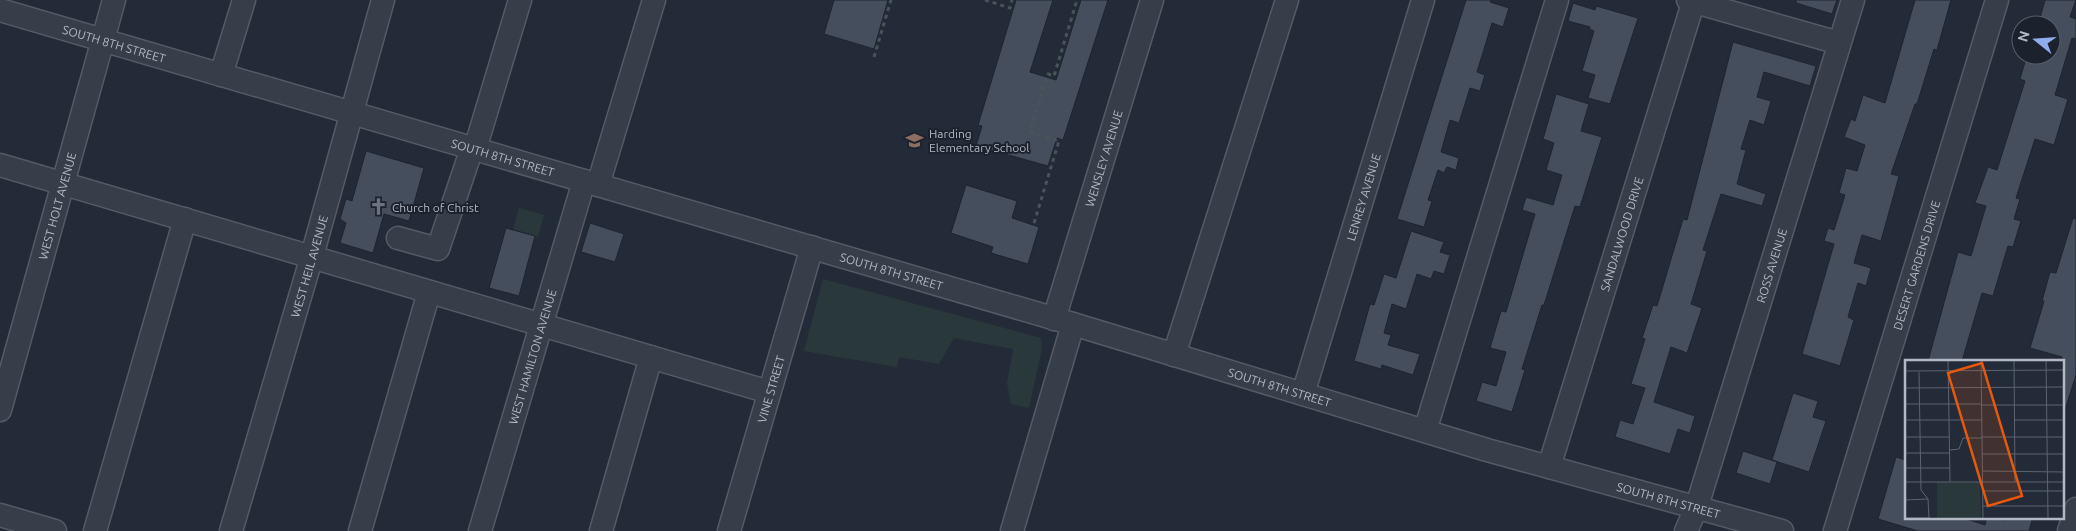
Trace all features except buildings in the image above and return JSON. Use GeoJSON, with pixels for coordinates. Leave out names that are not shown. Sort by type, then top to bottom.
{"type":"FeatureCollection","features":[{"type":"Feature","properties":{"kind":"street","name":"WEST HOLT AVENUE"},"geometry":{"type":"LineString","coordinates":[[0,410],[101,40],[114,0]]}},
{"type":"Feature","properties":{"kind":"street"},"geometry":{"type":"LineString","coordinates":[[220,74],[244,0]]}},
{"type":"Feature","properties":{"kind":"street","name":"WEST HEIL AVENUE"},"geometry":{"type":"LineString","coordinates":[[231,531],[312,256],[383,0]]}},
{"type":"Feature","properties":{"kind":"street"},"geometry":{"type":"LineString","coordinates":[[398,238],[438,249],[474,149],[520,0]]}},
{"type":"Feature","properties":{"kind":"street","name":"WEST HAMILTON AVENUE"},"geometry":{"type":"LineString","coordinates":[[480,531],[541,325],[654,0]]}},
{"type":"Feature","properties":{"kind":"street","name":"WENSLEY AVENUE"},"geometry":{"type":"LineString","coordinates":[[1012,531],[1064,321],[1152,0]]}},
{"type":"Feature","properties":{"kind":"street"},"geometry":{"type":"LineString","coordinates":[[1174,355],[1287,0]]}},
{"type":"Feature","properties":{"kind":"street","name":"LENREY AVENUE"},"geometry":{"type":"LineString","coordinates":[[1302,394],[1423,0]]}},
{"type":"Feature","properties":{"kind":"street"},"geometry":{"type":"LineString","coordinates":[[1425,431],[1557,0]]}},
{"type":"Feature","properties":{"kind":"street","name":"ROSS AVENUE"},"geometry":{"type":"LineString","coordinates":[[1686,531],[1697,506],[1853,0]]}},
{"type":"Feature","properties":{"kind":"street","name":"DESERT GARDENS DRIVE"},"geometry":{"type":"LineString","coordinates":[[1835,531],[1997,0]]}},
{"type":"Feature","properties":{"kind":"street"},"geometry":{"type":"LineString","coordinates":[[1692,1],[1840,43]]}},
{"type":"Feature","properties":{"kind":"street","name":"SANDALWOOD DRIVE"},"geometry":{"type":"LineString","coordinates":[[1549,468],[1692,1]]}},
{"type":"Feature","properties":{"kind":"street","name":"SOUTH 8TH STREET"},"geometry":{"type":"LineString","coordinates":[[0,10],[1064,321],[1549,468],[1697,506],[1782,531]]}},
{"type":"Feature","properties":{"kind":"street"},"geometry":{"type":"LineString","coordinates":[[0,165],[769,392]]}},
{"type":"Feature","properties":{"kind":"street"},"geometry":{"type":"LineString","coordinates":[[95,531],[185,219]]}},
{"type":"Feature","properties":{"kind":"street","name":"VINE STREET"},"geometry":{"type":"LineString","coordinates":[[728,531],[812,247]]}},
{"type":"Feature","properties":{"kind":"street"},"geometry":{"type":"LineString","coordinates":[[360,531],[429,292]]}},
{"type":"Feature","properties":{"kind":"street"},"geometry":{"type":"LineString","coordinates":[[601,531],[651,357]]}},
{"type":"Feature","properties":{"kind":"street"},"geometry":{"type":"LineString","coordinates":[[2070,531],[2076,509]]}},
{"type":"Feature","properties":{"kind":"street"},"geometry":{"type":"LineString","coordinates":[[0,515],[55,531]]}},
{"type":"Feature","properties":{"kind":"path"},"geometry":{"type":"LineString","coordinates":[[874,57],[891,0]]}},
{"type":"Feature","properties":{"kind":"path"},"geometry":{"type":"LineString","coordinates":[[985,0],[1010,8],[1012,0]]}},
{"type":"Feature","properties":{"kind":"path"},"geometry":{"type":"LineString","coordinates":[[1034,223],[1059,141],[1030,132],[1048,74],[1054,76],[1077,0]]}},
{"type":"Feature","properties":{"kind":"shaded area"},"geometry":{"type":"Polygon","coordinates":[[[519,208],[544,215],[538,237],[513,229],[519,208]]]}},
{"type":"Feature","properties":{"kind":"shaded area"},"geometry":{"type":"Polygon","coordinates":[[[823,279],[1041,338],[1042,348],[1029,408],[1011,404],[1007,383],[1013,349],[954,338],[939,364],[899,357],[897,367],[804,351],[823,279]]]}},
{"type":"Feature","properties":{"kind":"place","name":"Harding Elementary School"},"geometry":{"type":"Point","coordinates":[915,140]}},
{"type":"Feature","properties":{"kind":"place","name":"Church of Christ"},"geometry":{"type":"Point","coordinates":[378,207]}}]}
